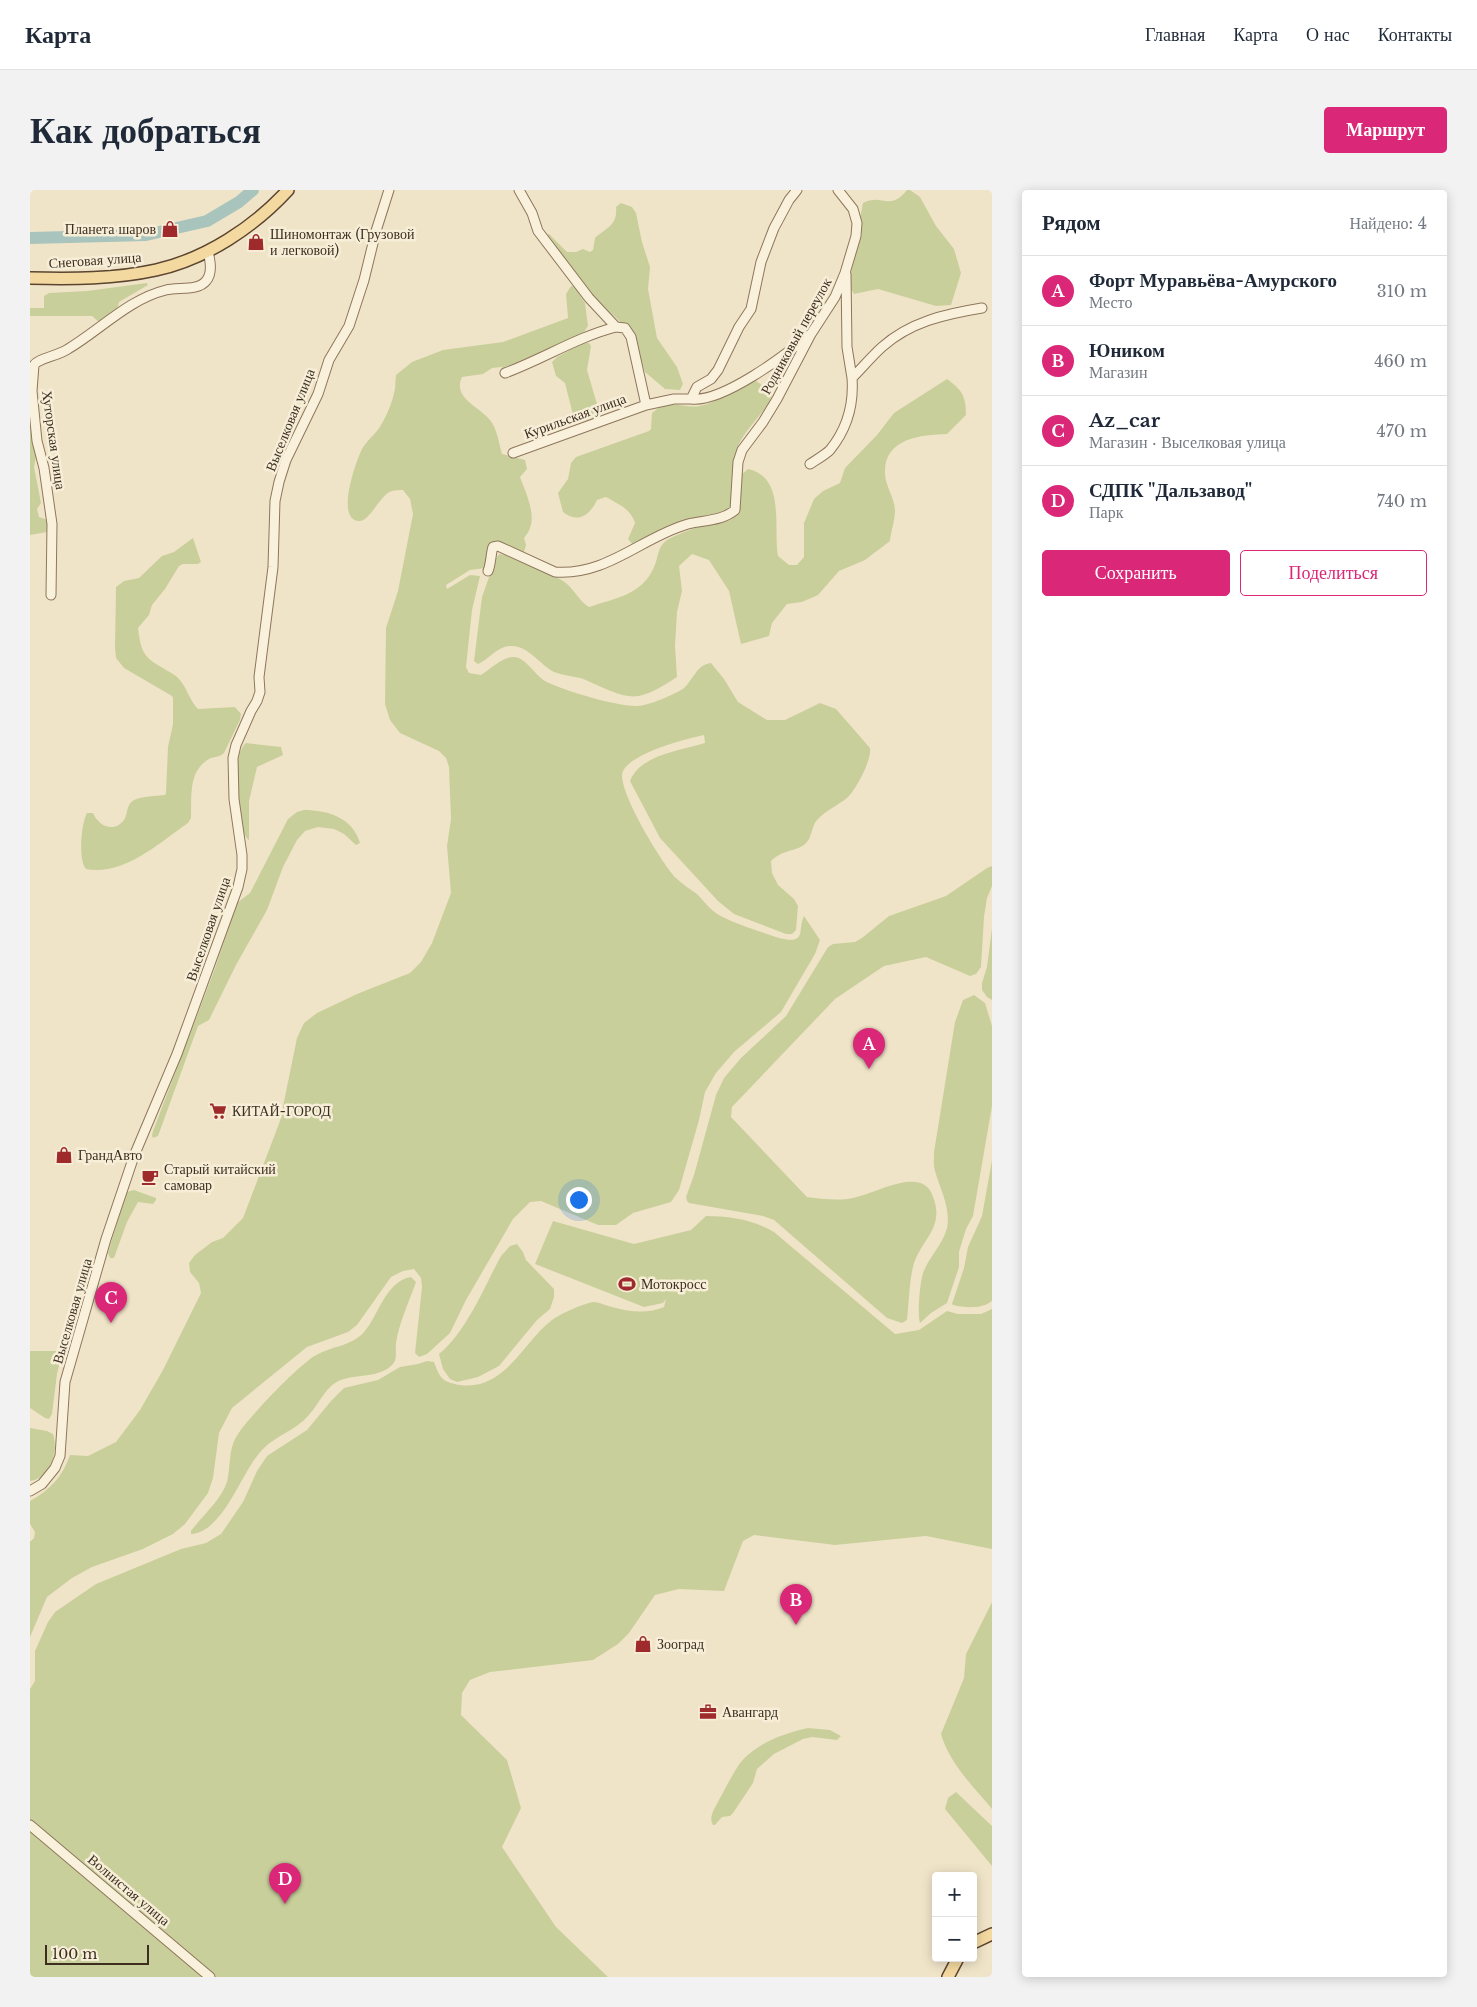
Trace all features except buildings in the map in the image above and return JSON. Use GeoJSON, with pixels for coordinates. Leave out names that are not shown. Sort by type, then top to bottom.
{"type":"FeatureCollection","features":[{"type":"Feature","properties":{"kind":"main road","name":"Снеговая улица"},"geometry":{"type":"LineString","coordinates":[[30,278],[102,277],[137,274],[166,268],[208,252],[263,214],[288,190]]}},
{"type":"Feature","properties":{"kind":"main road"},"geometry":{"type":"LineString","coordinates":[[977,1934],[992,1928]]}},
{"type":"Feature","properties":{"kind":"main road"},"geometry":{"type":"LineString","coordinates":[[977,1941],[992,1934]]}},
{"type":"Feature","properties":{"kind":"main road"},"geometry":{"type":"LineString","coordinates":[[944,1977],[951,1962]]}},
{"type":"Feature","properties":{"kind":"main road"},"geometry":{"type":"LineString","coordinates":[[948,1977],[956,1962]]}},
{"type":"Feature","properties":{"kind":"street","name":"Выселковая улица"},"geometry":{"type":"LineString","coordinates":[[30,1491],[42,1484],[55,1468],[60,1456],[65,1382],[106,1238],[134,1156],[177,1054],[238,887],[242,870],[242,855],[234,799],[233,758],[236,745],[260,692],[259,677],[272,567],[275,501],[279,482],[286,460],[318,394],[329,360],[349,326],[389,190]]}},
{"type":"Feature","properties":{"kind":"street"},"geometry":{"type":"LineString","coordinates":[[519,190],[538,231],[589,298],[616,326]]}},
{"type":"Feature","properties":{"kind":"street"},"geometry":{"type":"LineString","coordinates":[[691,399],[697,387],[711,379],[718,370],[740,327],[752,309],[761,262],[774,228],[797,190]]}},
{"type":"Feature","properties":{"kind":"street","name":"Родниковый переулок"},"geometry":{"type":"LineString","coordinates":[[488,571],[492,560],[491,551],[493,547],[498,546],[555,572],[565,573],[593,567],[622,557],[656,537],[688,524],[729,516],[735,510],[738,462],[742,450],[777,399],[811,334],[835,297],[846,273],[856,236],[857,223],[853,210],[838,190]]}},
{"type":"Feature","properties":{"kind":"street","name":"Хуторская улица"},"geometry":{"type":"LineString","coordinates":[[52,595],[52,524],[44,468],[37,441],[32,391],[34,365],[44,358],[65,352],[123,311],[145,299],[164,291],[199,286],[206,282],[209,277],[210,262],[208,252]]}},
{"type":"Feature","properties":{"kind":"street"},"geometry":{"type":"LineString","coordinates":[[810,464],[829,451],[851,410],[853,395],[846,337],[846,273]]}},
{"type":"Feature","properties":{"kind":"street"},"geometry":{"type":"LineString","coordinates":[[852,378],[881,348],[905,330],[948,313],[982,308]]}},
{"type":"Feature","properties":{"kind":"street"},"geometry":{"type":"LineString","coordinates":[[505,373],[527,365],[593,332],[616,326],[625,328],[631,337],[646,405]]}},
{"type":"Feature","properties":{"kind":"street","name":"Курильская улица"},"geometry":{"type":"LineString","coordinates":[[513,453],[646,405],[674,399],[698,400],[708,397],[756,376],[811,334]]}},
{"type":"Feature","properties":{"kind":"street","name":"Волнистая улица"},"geometry":{"type":"LineString","coordinates":[[30,1825],[210,1977]]}},
{"type":"Feature","properties":{"kind":"green space"},"geometry":{"type":"Polygon","coordinates":[[[907,190],[920,197],[936,226],[954,249],[961,273],[951,305],[936,306],[878,289],[854,294],[851,289],[851,274],[856,249],[862,235],[860,218],[863,203],[869,200],[895,200],[907,190]]]}},
{"type":"Feature","properties":{"kind":"green space"},"geometry":{"type":"Polygon","coordinates":[[[621,203],[632,207],[636,213],[650,267],[648,289],[657,338],[677,367],[683,384],[680,390],[665,389],[645,372],[634,335],[594,297],[547,239],[546,235],[549,234],[567,252],[576,252],[583,249],[590,252],[593,250],[595,238],[613,222],[616,207],[621,203]]]}},
{"type":"Feature","properties":{"kind":"green space"},"geometry":{"type":"Polygon","coordinates":[[[147,283],[148,285],[119,302],[117,311],[99,322],[92,316],[30,316],[30,308],[44,308],[44,296],[49,293],[87,291],[147,283]]]}},
{"type":"Feature","properties":{"kind":"green space"},"geometry":{"type":"Polygon","coordinates":[[[571,286],[574,286],[585,303],[588,326],[584,332],[528,362],[507,369],[501,367],[492,368],[483,374],[462,377],[460,384],[461,391],[468,402],[486,415],[492,423],[502,454],[525,460],[527,469],[520,477],[532,516],[530,529],[524,538],[526,545],[524,552],[500,544],[486,568],[470,570],[446,585],[447,589],[470,575],[480,576],[472,610],[466,667],[469,673],[481,675],[502,661],[515,657],[519,658],[541,678],[553,685],[604,701],[637,706],[655,702],[684,688],[702,666],[711,663],[724,679],[738,702],[767,720],[785,720],[820,703],[836,709],[870,748],[869,759],[852,793],[817,820],[807,842],[801,847],[780,854],[771,861],[772,873],[778,885],[794,899],[798,906],[796,930],[792,934],[786,934],[734,914],[718,901],[660,838],[630,781],[635,772],[652,759],[673,751],[705,743],[704,735],[672,743],[637,758],[628,764],[623,771],[622,780],[626,793],[651,843],[676,878],[697,894],[719,915],[779,938],[788,940],[798,938],[804,916],[820,940],[815,954],[781,1012],[734,1052],[716,1073],[705,1092],[679,1190],[671,1202],[633,1213],[616,1225],[598,1225],[541,1201],[530,1202],[513,1219],[466,1300],[450,1333],[427,1354],[419,1357],[415,1353],[422,1287],[421,1278],[414,1269],[403,1271],[391,1277],[357,1325],[348,1332],[307,1347],[232,1408],[219,1433],[213,1478],[208,1493],[185,1524],[173,1534],[143,1549],[92,1567],[72,1578],[47,1597],[30,1637],[30,1542],[34,1538],[35,1532],[30,1524],[30,1501],[43,1493],[54,1482],[63,1470],[70,1455],[88,1456],[116,1442],[140,1410],[163,1370],[201,1293],[199,1283],[190,1272],[189,1263],[195,1255],[212,1242],[223,1238],[243,1218],[280,1121],[297,1038],[304,1023],[317,1013],[357,994],[410,973],[421,962],[432,943],[451,893],[447,846],[451,819],[449,767],[446,758],[439,751],[400,733],[390,720],[385,704],[386,628],[398,591],[413,514],[410,499],[403,490],[392,491],[383,497],[363,520],[359,521],[352,518],[348,511],[349,489],[359,455],[387,414],[395,391],[396,375],[412,362],[443,350],[503,342],[568,318],[566,294],[571,286]]]}},
{"type":"Feature","properties":{"kind":"green space"},"geometry":{"type":"Polygon","coordinates":[[[583,343],[589,343],[591,346],[587,370],[599,411],[597,417],[581,422],[574,419],[565,383],[556,376],[552,362],[557,357],[583,343]]]}},
{"type":"Feature","properties":{"kind":"green space"},"geometry":{"type":"Polygon","coordinates":[[[947,379],[962,394],[966,415],[947,434],[916,438],[897,446],[886,461],[885,478],[895,511],[890,541],[865,560],[839,571],[818,595],[802,602],[787,604],[772,623],[769,636],[741,644],[729,591],[709,560],[692,554],[679,566],[682,591],[677,612],[675,646],[677,677],[654,691],[639,696],[617,693],[580,678],[554,672],[529,652],[511,646],[498,650],[478,664],[474,661],[482,597],[495,560],[499,554],[545,571],[562,581],[589,607],[618,598],[643,584],[654,567],[660,549],[667,540],[692,529],[723,523],[734,517],[738,513],[740,505],[741,475],[748,469],[760,474],[768,482],[773,493],[778,556],[789,565],[797,565],[804,557],[804,523],[814,499],[823,491],[840,483],[845,468],[877,435],[894,413],[947,379]]]}},
{"type":"Feature","properties":{"kind":"green space"},"geometry":{"type":"Polygon","coordinates":[[[756,381],[771,391],[772,396],[765,409],[742,438],[736,451],[732,476],[731,509],[727,513],[633,545],[628,539],[635,523],[633,518],[624,507],[606,497],[597,500],[591,510],[583,516],[568,516],[563,512],[558,493],[568,479],[571,463],[576,457],[649,431],[651,429],[652,413],[658,408],[670,405],[700,406],[715,401],[742,386],[756,381]]]}},
{"type":"Feature","properties":{"kind":"green space"},"geometry":{"type":"Polygon","coordinates":[[[30,421],[36,457],[34,467],[41,503],[37,509],[39,517],[48,520],[49,529],[47,532],[30,535],[30,421]]]}},
{"type":"Feature","properties":{"kind":"green space"},"geometry":{"type":"Polygon","coordinates":[[[193,538],[201,562],[179,566],[165,589],[152,605],[149,615],[138,628],[140,642],[147,657],[179,679],[198,709],[235,707],[241,714],[240,720],[224,753],[206,761],[196,773],[191,795],[191,818],[188,823],[153,848],[127,863],[114,868],[86,869],[82,858],[81,842],[87,813],[93,813],[98,821],[106,826],[115,826],[124,820],[128,807],[134,800],[165,795],[166,793],[168,747],[173,724],[173,698],[124,668],[116,658],[116,587],[124,581],[139,578],[162,556],[174,552],[193,538]]]}},
{"type":"Feature","properties":{"kind":"green space"},"geometry":{"type":"Polygon","coordinates":[[[246,743],[281,747],[283,755],[257,767],[249,801],[249,840],[240,822],[236,792],[238,761],[241,750],[246,743]]]}},
{"type":"Feature","properties":{"kind":"green space"},"geometry":{"type":"Polygon","coordinates":[[[313,810],[338,817],[352,827],[360,843],[356,845],[344,834],[334,829],[318,827],[305,831],[297,840],[283,867],[267,910],[236,965],[209,1020],[198,1026],[158,1136],[153,1138],[153,1131],[214,971],[237,903],[250,893],[288,819],[297,812],[313,810]]]}},
{"type":"Feature","properties":{"kind":"green space"},"geometry":{"type":"Polygon","coordinates":[[[992,866],[992,886],[987,898],[984,917],[981,967],[976,974],[970,976],[926,957],[884,966],[835,999],[732,1107],[731,1117],[807,1197],[847,1199],[905,1182],[920,1183],[929,1189],[935,1204],[935,1224],[916,1257],[910,1287],[907,1320],[902,1323],[887,1318],[774,1220],[763,1216],[689,1203],[686,1197],[716,1095],[724,1078],[741,1058],[786,1016],[828,947],[833,944],[855,942],[889,916],[946,896],[992,866]]]}},
{"type":"Feature","properties":{"kind":"green space"},"geometry":{"type":"Polygon","coordinates":[[[992,928],[992,1000],[982,990],[982,983],[987,967],[992,928]]]}},
{"type":"Feature","properties":{"kind":"green space"},"geometry":{"type":"Polygon","coordinates":[[[974,995],[985,1003],[992,1026],[992,1106],[973,1216],[966,1229],[959,1252],[959,1267],[947,1303],[920,1323],[919,1298],[923,1273],[945,1234],[948,1221],[948,1213],[934,1169],[934,1152],[955,1022],[963,1000],[974,995]]]}},
{"type":"Feature","properties":{"kind":"green space"},"geometry":{"type":"Polygon","coordinates":[[[992,1160],[992,1301],[988,1304],[974,1307],[953,1305],[968,1247],[982,1216],[992,1160]]]}},
{"type":"Feature","properties":{"kind":"green space"},"geometry":{"type":"Polygon","coordinates":[[[134,1190],[156,1198],[156,1200],[153,1204],[138,1202],[127,1222],[114,1258],[110,1258],[108,1253],[125,1195],[127,1192],[134,1190]]]}},
{"type":"Feature","properties":{"kind":"green space"},"geometry":{"type":"Polygon","coordinates":[[[706,1216],[742,1220],[758,1224],[774,1232],[895,1334],[919,1330],[947,1311],[958,1314],[981,1314],[992,1309],[992,1549],[926,1536],[835,1545],[754,1535],[743,1541],[724,1591],[679,1589],[655,1595],[629,1633],[618,1644],[593,1660],[490,1672],[470,1680],[462,1693],[461,1715],[507,1760],[521,1808],[502,1847],[556,1927],[608,1977],[30,1977],[30,1689],[35,1681],[35,1651],[48,1622],[55,1612],[96,1584],[181,1549],[206,1543],[221,1534],[243,1502],[257,1471],[267,1456],[307,1430],[344,1388],[378,1380],[400,1367],[427,1361],[434,1362],[440,1376],[450,1383],[476,1385],[489,1381],[501,1373],[552,1320],[578,1307],[594,1302],[632,1311],[652,1311],[664,1307],[666,1299],[663,1303],[644,1307],[535,1264],[553,1221],[634,1244],[691,1230],[706,1216]]]}},
{"type":"Feature","properties":{"kind":"green space"},"geometry":{"type":"Polygon","coordinates":[[[517,1244],[526,1260],[554,1289],[554,1297],[550,1309],[537,1320],[499,1366],[478,1377],[457,1382],[450,1379],[443,1369],[439,1354],[466,1321],[501,1256],[510,1246],[517,1244]]]}},
{"type":"Feature","properties":{"kind":"green space"},"geometry":{"type":"Polygon","coordinates":[[[411,1277],[416,1282],[399,1328],[394,1363],[381,1372],[347,1378],[335,1383],[303,1421],[262,1450],[254,1460],[231,1500],[213,1523],[203,1531],[191,1534],[191,1531],[224,1489],[235,1439],[253,1415],[288,1378],[310,1359],[360,1336],[372,1321],[387,1294],[402,1280],[411,1277]]]}},
{"type":"Feature","properties":{"kind":"green space"},"geometry":{"type":"Polygon","coordinates":[[[30,1351],[58,1351],[62,1353],[57,1374],[52,1414],[49,1419],[30,1408],[30,1351]]]}},
{"type":"Feature","properties":{"kind":"green space"},"geometry":{"type":"Polygon","coordinates":[[[30,1428],[53,1434],[55,1448],[48,1470],[37,1479],[30,1481],[30,1428]]]}},
{"type":"Feature","properties":{"kind":"green space"},"geometry":{"type":"Polygon","coordinates":[[[992,1602],[992,1809],[956,1764],[941,1734],[964,1678],[966,1654],[992,1602]]]}},
{"type":"Feature","properties":{"kind":"green space"},"geometry":{"type":"Polygon","coordinates":[[[808,1728],[830,1730],[841,1736],[837,1740],[812,1737],[803,1739],[774,1754],[757,1769],[753,1783],[733,1813],[730,1816],[722,1817],[713,1825],[711,1819],[714,1809],[735,1770],[744,1759],[751,1752],[769,1741],[808,1728]]]}},
{"type":"Feature","properties":{"kind":"green space"},"geometry":{"type":"Polygon","coordinates":[[[956,1792],[992,1826],[992,1866],[945,1809],[948,1798],[956,1792]]]}},
{"type":"Feature","properties":{"kind":"waterway"},"geometry":{"type":"LineString","coordinates":[[30,238],[146,235],[207,221],[239,202],[253,190]]}},
{"type":"Feature","properties":{"kind":"place","name":"Планета шаров"},"geometry":{"type":"Point","coordinates":[170,229]}},
{"type":"Feature","properties":{"kind":"place","name":"Шиномонтаж (Грузовой и легковой)"},"geometry":{"type":"Point","coordinates":[256,242]}},
{"type":"Feature","properties":{"kind":"place","name":"Форт Муравьёва-Амурского"},"geometry":{"type":"Point","coordinates":[869,1069]}},
{"type":"Feature","properties":{"kind":"place","name":"КИТАЙ-ГОРОД"},"geometry":{"type":"Point","coordinates":[218,1111]}},
{"type":"Feature","properties":{"kind":"place","name":"ГрандАвто"},"geometry":{"type":"Point","coordinates":[64,1155]}},
{"type":"Feature","properties":{"kind":"place","name":"Старый китайский самовар"},"geometry":{"type":"Point","coordinates":[150,1177]}},
{"type":"Feature","properties":{"kind":"place","name":"Мотокросс"},"geometry":{"type":"Point","coordinates":[627,1284]}},
{"type":"Feature","properties":{"kind":"place","name":"Az_car"},"geometry":{"type":"Point","coordinates":[111,1323]}},
{"type":"Feature","properties":{"kind":"place","name":"Юником"},"geometry":{"type":"Point","coordinates":[796,1625]}},
{"type":"Feature","properties":{"kind":"place","name":"Зооград"},"geometry":{"type":"Point","coordinates":[643,1644]}},
{"type":"Feature","properties":{"kind":"place","name":"Авангард"},"geometry":{"type":"Point","coordinates":[708,1712]}},
{"type":"Feature","properties":{"kind":"place","name":"СДПК \"Дальзавод\""},"geometry":{"type":"Point","coordinates":[285,1904]}}]}
